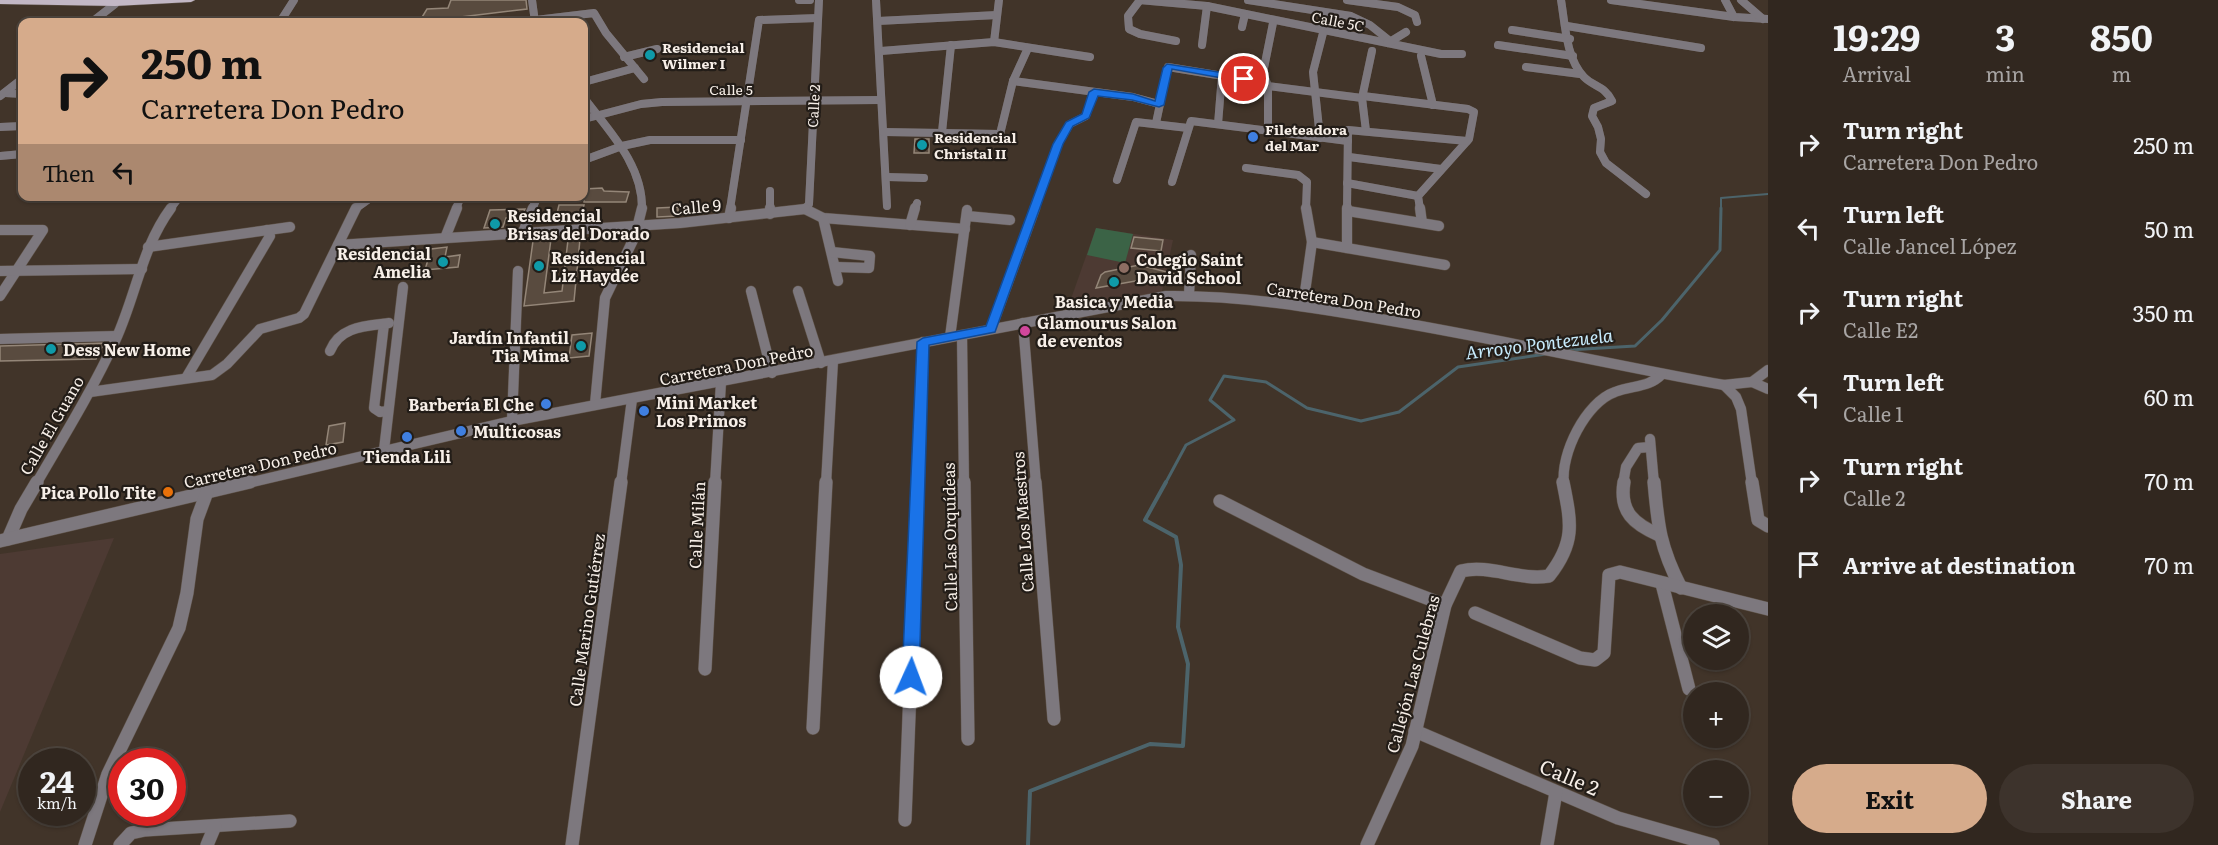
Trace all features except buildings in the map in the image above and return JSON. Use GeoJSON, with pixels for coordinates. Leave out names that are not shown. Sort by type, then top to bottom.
{"type":"FeatureCollection","features":[{"type":"Feature","properties":{"kind":"main road"},"geometry":{"type":"LineString","coordinates":[[0,2],[115,4],[191,0]]}},
{"type":"Feature","properties":{"kind":"street"},"geometry":{"type":"LineString","coordinates":[[283,18],[294,0]]}},
{"type":"Feature","properties":{"kind":"street"},"geometry":{"type":"LineString","coordinates":[[532,0],[534,18]]}},
{"type":"Feature","properties":{"kind":"street"},"geometry":{"type":"LineString","coordinates":[[799,0],[810,0]]}},
{"type":"Feature","properties":{"kind":"street","name":"Calle 2"},"geometry":{"type":"LineString","coordinates":[[805,209],[809,204],[819,0]]}},
{"type":"Feature","properties":{"kind":"street"},"geometry":{"type":"LineString","coordinates":[[876,0],[881,100],[885,132],[887,206]]}},
{"type":"Feature","properties":{"kind":"street"},"geometry":{"type":"LineString","coordinates":[[994,42],[999,0]]}},
{"type":"Feature","properties":{"kind":"street"},"geometry":{"type":"LineString","coordinates":[[1139,0],[1129,11],[1126,22],[1130,29],[1140,34],[1176,41]]}},
{"type":"Feature","properties":{"kind":"street","name":"Calle 5C"},"geometry":{"type":"LineString","coordinates":[[1139,0],[1208,6],[1441,54],[1462,54]]}},
{"type":"Feature","properties":{"kind":"street"},"geometry":{"type":"LineString","coordinates":[[1248,0],[1351,16],[1370,25],[1389,42],[1406,32]]}},
{"type":"Feature","properties":{"kind":"street"},"geometry":{"type":"LineString","coordinates":[[1347,0],[1405,9],[1415,15],[1417,22]]}},
{"type":"Feature","properties":{"kind":"street"},"geometry":{"type":"LineString","coordinates":[[1561,0],[1573,56],[1580,74],[1586,80],[1601,85],[1611,97],[1612,101],[1594,108],[1592,116],[1601,139],[1600,152],[1606,163],[1646,194]]}},
{"type":"Feature","properties":{"kind":"street"},"geometry":{"type":"LineString","coordinates":[[1611,0],[1734,17],[1766,19]]}},
{"type":"Feature","properties":{"kind":"street"},"geometry":{"type":"LineString","coordinates":[[1725,0],[1734,17]]}},
{"type":"Feature","properties":{"kind":"street"},"geometry":{"type":"LineString","coordinates":[[1741,0],[1766,19]]}},
{"type":"Feature","properties":{"kind":"street"},"geometry":{"type":"LineString","coordinates":[[97,18],[115,4]]}},
{"type":"Feature","properties":{"kind":"street"},"geometry":{"type":"LineString","coordinates":[[1202,45],[1208,6]]}},
{"type":"Feature","properties":{"kind":"street"},"geometry":{"type":"LineString","coordinates":[[561,18],[594,13],[624,57],[644,79]]}},
{"type":"Feature","properties":{"kind":"street"},"geometry":{"type":"LineString","coordinates":[[1242,27],[1245,14]]}},
{"type":"Feature","properties":{"kind":"street"},"geometry":{"type":"LineString","coordinates":[[878,21],[997,15]]}},
{"type":"Feature","properties":{"kind":"street"},"geometry":{"type":"LineString","coordinates":[[729,218],[759,20],[818,18]]}},
{"type":"Feature","properties":{"kind":"street"},"geometry":{"type":"LineString","coordinates":[[1268,132],[1267,85],[1263,73],[1273,23]]}},
{"type":"Feature","properties":{"kind":"street"},"geometry":{"type":"LineString","coordinates":[[1567,26],[1701,48]]}},
{"type":"Feature","properties":{"kind":"street"},"geometry":{"type":"LineString","coordinates":[[1512,30],[1570,39]]}},
{"type":"Feature","properties":{"kind":"street"},"geometry":{"type":"LineString","coordinates":[[1320,138],[1313,72],[1323,33]]}},
{"type":"Feature","properties":{"kind":"street"},"geometry":{"type":"LineString","coordinates":[[880,51],[994,42],[1090,57]]}},
{"type":"Feature","properties":{"kind":"street"},"geometry":{"type":"LineString","coordinates":[[942,132],[951,45]]}},
{"type":"Feature","properties":{"kind":"street"},"geometry":{"type":"LineString","coordinates":[[1498,45],[1573,56]]}},
{"type":"Feature","properties":{"kind":"street"},"geometry":{"type":"LineString","coordinates":[[885,132],[1000,134],[1013,81],[1029,48]]}},
{"type":"Feature","properties":{"kind":"street"},"geometry":{"type":"LineString","coordinates":[[624,57],[657,49]]}},
{"type":"Feature","properties":{"kind":"street"},"geometry":{"type":"LineString","coordinates":[[1366,131],[1362,97],[1371,51]]}},
{"type":"Feature","properties":{"kind":"street"},"geometry":{"type":"LineString","coordinates":[[1421,56],[1433,105]]}},
{"type":"Feature","properties":{"kind":"street"},"geometry":{"type":"LineString","coordinates":[[1156,123],[1168,67],[1316,93],[1472,110],[1471,135],[1418,196],[1422,223]]}},
{"type":"Feature","properties":{"kind":"street"},"geometry":{"type":"LineString","coordinates":[[1526,67],[1580,74]]}},
{"type":"Feature","properties":{"kind":"street"},"geometry":{"type":"LineString","coordinates":[[588,81],[635,68]]}},
{"type":"Feature","properties":{"kind":"street"},"geometry":{"type":"LineString","coordinates":[[1218,124],[1222,75]]}},
{"type":"Feature","properties":{"kind":"street"},"geometry":{"type":"LineString","coordinates":[[1013,81],[1160,101]]}},
{"type":"Feature","properties":{"kind":"street"},"geometry":{"type":"LineString","coordinates":[[2,95],[18,82]]}},
{"type":"Feature","properties":{"kind":"street"},"geometry":{"type":"LineString","coordinates":[[991,329],[1058,144],[1070,124],[1086,116],[1094,92]]}},
{"type":"Feature","properties":{"kind":"street"},"geometry":{"type":"LineString","coordinates":[[2,95],[18,94]]}},
{"type":"Feature","properties":{"kind":"street","name":"Calle 5"},"geometry":{"type":"LineString","coordinates":[[588,118],[641,104],[662,102],[881,100]]}},
{"type":"Feature","properties":{"kind":"street"},"geometry":{"type":"LineString","coordinates":[[588,104],[622,146],[640,187],[644,213],[606,296],[595,404]]}},
{"type":"Feature","properties":{"kind":"street"},"geometry":{"type":"LineString","coordinates":[[1117,180],[1137,121],[1218,124],[1348,141]]}},
{"type":"Feature","properties":{"kind":"street"},"geometry":{"type":"LineString","coordinates":[[1172,182],[1190,124]]}},
{"type":"Feature","properties":{"kind":"street"},"geometry":{"type":"LineString","coordinates":[[0,127],[18,126]]}},
{"type":"Feature","properties":{"kind":"street"},"geometry":{"type":"LineString","coordinates":[[1347,248],[1348,130],[1467,141]]}},
{"type":"Feature","properties":{"kind":"street"},"geometry":{"type":"LineString","coordinates":[[588,159],[622,146],[650,140],[741,140]]}},
{"type":"Feature","properties":{"kind":"street"},"geometry":{"type":"LineString","coordinates":[[0,156],[18,154]]}},
{"type":"Feature","properties":{"kind":"street"},"geometry":{"type":"LineString","coordinates":[[1349,157],[1441,169]]}},
{"type":"Feature","properties":{"kind":"street"},"geometry":{"type":"LineString","coordinates":[[1246,168],[1298,176],[1306,180],[1306,215],[1312,242],[1303,306]]}},
{"type":"Feature","properties":{"kind":"street"},"geometry":{"type":"LineString","coordinates":[[887,177],[924,178]]}},
{"type":"Feature","properties":{"kind":"street"},"geometry":{"type":"LineString","coordinates":[[1347,183],[1418,196]]}},
{"type":"Feature","properties":{"kind":"street"},"geometry":{"type":"LineString","coordinates":[[770,191],[770,214]]}},
{"type":"Feature","properties":{"kind":"street","name":"Calle El Guano"},"geometry":{"type":"LineString","coordinates":[[4,540],[90,392],[117,336],[148,247],[158,226],[176,201]]}},
{"type":"Feature","properties":{"kind":"street"},"geometry":{"type":"LineString","coordinates":[[90,392],[212,375],[227,367],[263,327],[300,319],[356,207],[368,201]]}},
{"type":"Feature","properties":{"kind":"street"},"geometry":{"type":"LineString","coordinates":[[445,238],[459,201]]}},
{"type":"Feature","properties":{"kind":"street"},"geometry":{"type":"LineString","coordinates":[[524,232],[536,201]]}},
{"type":"Feature","properties":{"kind":"street"},"geometry":{"type":"LineString","coordinates":[[910,225],[916,203]]}},
{"type":"Feature","properties":{"kind":"street"},"geometry":{"type":"LineString","coordinates":[[805,209],[823,218],[965,229]]}},
{"type":"Feature","properties":{"kind":"street","name":"Calle 9"},"geometry":{"type":"LineString","coordinates":[[338,245],[640,226],[805,209]]}},
{"type":"Feature","properties":{"kind":"street"},"geometry":{"type":"LineString","coordinates":[[1348,211],[1439,226]]}},
{"type":"Feature","properties":{"kind":"street","name":"Calle Las Orquídeas"},"geometry":{"type":"LineString","coordinates":[[968,739],[956,336],[967,213],[1010,220]]}},
{"type":"Feature","properties":{"kind":"street"},"geometry":{"type":"LineString","coordinates":[[823,218],[838,281]]}},
{"type":"Feature","properties":{"kind":"street"},"geometry":{"type":"LineString","coordinates":[[148,247],[290,226]]}},
{"type":"Feature","properties":{"kind":"street"},"geometry":{"type":"LineString","coordinates":[[0,230],[43,230],[0,296]]}},
{"type":"Feature","properties":{"kind":"street"},"geometry":{"type":"LineString","coordinates":[[186,378],[270,236],[267,230]]}},
{"type":"Feature","properties":{"kind":"street"},"geometry":{"type":"LineString","coordinates":[[1312,242],[1445,265]]}},
{"type":"Feature","properties":{"kind":"street"},"geometry":{"type":"LineString","coordinates":[[831,252],[870,256],[869,268],[836,267]]}},
{"type":"Feature","properties":{"kind":"street"},"geometry":{"type":"LineString","coordinates":[[1189,296],[1191,255]]}},
{"type":"Feature","properties":{"kind":"street"},"geometry":{"type":"LineString","coordinates":[[0,271],[142,269]]}},
{"type":"Feature","properties":{"kind":"street"},"geometry":{"type":"LineString","coordinates":[[512,421],[518,271]]}},
{"type":"Feature","properties":{"kind":"street"},"geometry":{"type":"LineString","coordinates":[[384,450],[403,287]]}},
{"type":"Feature","properties":{"kind":"street"},"geometry":{"type":"LineString","coordinates":[[751,291],[772,373]]}},
{"type":"Feature","properties":{"kind":"street"},"geometry":{"type":"LineString","coordinates":[[798,291],[827,362],[813,728]]}},
{"type":"Feature","properties":{"kind":"street","name":"Carretera Don Pedro"},"geometry":{"type":"LineString","coordinates":[[4,540],[512,421],[772,373],[1138,301],[1189,296],[1303,306],[1485,337],[1662,374]]}},
{"type":"Feature","properties":{"kind":"street"},"geometry":{"type":"LineString","coordinates":[[330,351],[334,339],[342,332],[398,322]]}},
{"type":"Feature","properties":{"kind":"street","name":"Calle Los Maestros"},"geometry":{"type":"LineString","coordinates":[[1023,322],[1054,719]]}},
{"type":"Feature","properties":{"kind":"street"},"geometry":{"type":"LineString","coordinates":[[384,324],[374,408],[380,412],[388,411]]}},
{"type":"Feature","properties":{"kind":"street"},"geometry":{"type":"LineString","coordinates":[[0,339],[117,336]]}},
{"type":"Feature","properties":{"kind":"street"},"geometry":{"type":"LineString","coordinates":[[905,820],[923,342]]}},
{"type":"Feature","properties":{"kind":"street"},"geometry":{"type":"LineString","coordinates":[[1752,382],[1768,370]]}},
{"type":"Feature","properties":{"kind":"street"},"geometry":{"type":"LineString","coordinates":[[1662,374],[1724,385],[1752,382],[1768,389]]}},
{"type":"Feature","properties":{"kind":"street","name":"Callejón Las Culebras"},"geometry":{"type":"LineString","coordinates":[[1367,845],[1412,746],[1445,605],[1461,571],[1478,568],[1516,578],[1535,580],[1549,576],[1569,543],[1571,515],[1563,482],[1564,458],[1590,411],[1609,395],[1622,389],[1650,385],[1662,374]]}},
{"type":"Feature","properties":{"kind":"street","name":"Calle Milán"},"geometry":{"type":"LineString","coordinates":[[705,669],[721,382]]}},
{"type":"Feature","properties":{"kind":"street"},"geometry":{"type":"LineString","coordinates":[[1724,385],[1736,397],[1741,409],[1758,520],[1768,525]]}},
{"type":"Feature","properties":{"kind":"street","name":"Calle Marino Gutiérrez"},"geometry":{"type":"LineString","coordinates":[[572,845],[632,399]]}},
{"type":"Feature","properties":{"kind":"street"},"geometry":{"type":"LineString","coordinates":[[1659,535],[1638,526],[1629,516],[1622,492],[1626,466],[1638,448],[1650,443],[1659,535],[1667,561],[1681,588]]}},
{"type":"Feature","properties":{"kind":"street"},"geometry":{"type":"LineString","coordinates":[[85,845],[108,774],[179,628],[187,593],[197,519],[207,492]]}},
{"type":"Feature","properties":{"kind":"street"},"geometry":{"type":"LineString","coordinates":[[1220,501],[1363,574],[1445,605]]}},
{"type":"Feature","properties":{"kind":"street"},"geometry":{"type":"LineString","coordinates":[[1475,613],[1580,658],[1595,660],[1604,653],[1609,575],[1620,572],[1768,609]]}},
{"type":"Feature","properties":{"kind":"street"},"geometry":{"type":"LineString","coordinates":[[1662,584],[1687,682]]}},
{"type":"Feature","properties":{"kind":"street","name":"Calle 2"},"geometry":{"type":"LineString","coordinates":[[1415,731],[1618,818],[1713,845]]}},
{"type":"Feature","properties":{"kind":"street"},"geometry":{"type":"LineString","coordinates":[[1547,845],[1556,792]]}},
{"type":"Feature","properties":{"kind":"street"},"geometry":{"type":"LineString","coordinates":[[120,845],[131,833],[145,830],[290,821]]}},
{"type":"Feature","properties":{"kind":"street"},"geometry":{"type":"LineString","coordinates":[[207,845],[215,826]]}},
{"type":"Feature","properties":{"kind":"shaded area","name":"Colegio Saint David School"},"geometry":{"type":"Polygon","coordinates":[[[1096,228],[1173,240],[1161,296],[1066,313],[1096,228]]]}},
{"type":"Feature","properties":{"kind":"shaded area"},"geometry":{"type":"Polygon","coordinates":[[[114,538],[27,748],[18,748],[18,769],[0,812],[0,554],[114,538]]]}},
{"type":"Feature","properties":{"kind":"green space"},"geometry":{"type":"Polygon","coordinates":[[[1096,228],[1133,234],[1125,263],[1087,255],[1096,228]]]}},
{"type":"Feature","properties":{"kind":"waterway","name":"Arroyo Pontezuela"},"geometry":{"type":"LineString","coordinates":[[1721,208],[1721,198],[1768,194]]}},
{"type":"Feature","properties":{"kind":"waterway","name":"Arroyo Pontezuela"},"geometry":{"type":"LineString","coordinates":[[1568,350],[1635,346],[1662,320],[1720,250],[1721,208]]}},
{"type":"Feature","properties":{"kind":"waterway","name":"Arroyo Pontezuela"},"geometry":{"type":"LineString","coordinates":[[1165,484],[1186,445],[1234,420],[1210,400],[1224,376],[1266,382],[1307,408],[1361,421],[1399,412],[1458,367],[1546,354]]}},
{"type":"Feature","properties":{"kind":"waterway","name":"Arroyo Pontezuela"},"geometry":{"type":"LineString","coordinates":[[1028,845],[1030,791],[1150,744],[1183,746],[1188,664],[1178,627],[1181,565],[1176,537],[1145,520],[1166,482]]}},
{"type":"Feature","properties":{"kind":"place","name":"Residencial Wilmer I"},"geometry":{"type":"Point","coordinates":[650,55]}},
{"type":"Feature","properties":{"kind":"place","name":"Fileteadora del Mar"},"geometry":{"type":"Point","coordinates":[1253,137]}},
{"type":"Feature","properties":{"kind":"place","name":"Residencial Christal II"},"geometry":{"type":"Point","coordinates":[922,145]}},
{"type":"Feature","properties":{"kind":"place","name":"Residencial Brisas del Dorado"},"geometry":{"type":"Point","coordinates":[495,224]}},
{"type":"Feature","properties":{"kind":"place","name":"Residencial Amelia"},"geometry":{"type":"Point","coordinates":[443,262]}},
{"type":"Feature","properties":{"kind":"place","name":"Residencial Liz Haydée"},"geometry":{"type":"Point","coordinates":[539,266]}},
{"type":"Feature","properties":{"kind":"place","name":"Colegio Saint David School"},"geometry":{"type":"Point","coordinates":[1124,268]}},
{"type":"Feature","properties":{"kind":"place","name":"Basica y Media"},"geometry":{"type":"Point","coordinates":[1114,282]}},
{"type":"Feature","properties":{"kind":"place","name":"Glamourus Salon de eventos"},"geometry":{"type":"Point","coordinates":[1025,331]}},
{"type":"Feature","properties":{"kind":"place","name":"Jardín Infantil Tia Mima"},"geometry":{"type":"Point","coordinates":[581,346]}},
{"type":"Feature","properties":{"kind":"place","name":"Dess New Home"},"geometry":{"type":"Point","coordinates":[51,349]}},
{"type":"Feature","properties":{"kind":"place","name":"Barbería El Che"},"geometry":{"type":"Point","coordinates":[546,404]}},
{"type":"Feature","properties":{"kind":"place","name":"Mini Market Los Primos"},"geometry":{"type":"Point","coordinates":[644,411]}},
{"type":"Feature","properties":{"kind":"place","name":"Multicosas"},"geometry":{"type":"Point","coordinates":[461,431]}},
{"type":"Feature","properties":{"kind":"place","name":"Tienda Lili"},"geometry":{"type":"Point","coordinates":[407,437]}},
{"type":"Feature","properties":{"kind":"place","name":"Pica Pollo Tite"},"geometry":{"type":"Point","coordinates":[168,492]}},
{"type":"Feature","properties":{"kind":"route"},"geometry":{"type":"LineString","coordinates":[[911,677],[923,342],[991,329],[1058,144],[1070,124],[1086,116],[1094,92],[1133,97],[1159,105],[1167,68],[1170,66],[1244,79]]}}]}
